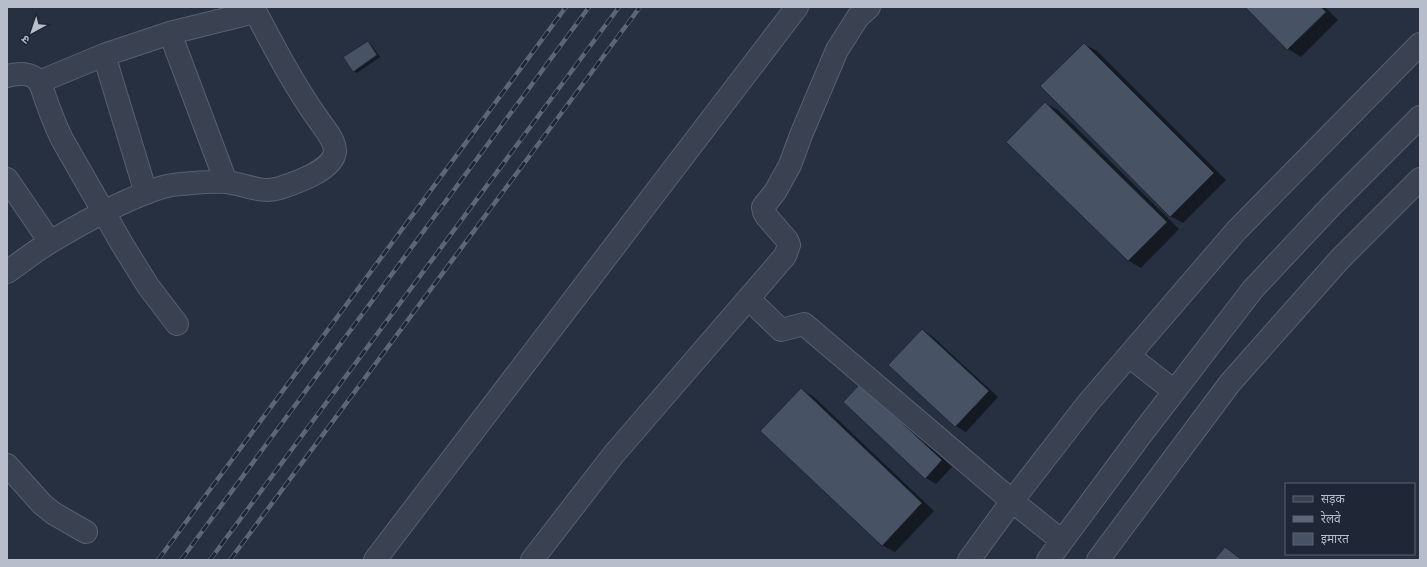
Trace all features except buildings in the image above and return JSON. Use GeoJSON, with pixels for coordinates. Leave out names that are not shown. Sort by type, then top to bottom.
{"type":"FeatureCollection","features":[{"type":"Feature","properties":{"kind":"street"},"geometry":{"type":"LineString","coordinates":[[375,560],[797,7]]}},
{"type":"Feature","properties":{"kind":"street"},"geometry":{"type":"LineString","coordinates":[[532,560],[614,454],[785,256],[789,245],[787,240],[767,217],[763,207],[775,192],[790,165],[837,50],[858,17],[869,7]]}},
{"type":"Feature","properties":{"kind":"street"},"geometry":{"type":"LineString","coordinates":[[7,272],[50,242],[103,212],[146,193],[175,185],[226,182],[260,190],[270,190],[317,173],[330,162],[335,153],[335,147],[330,136],[292,80],[254,9],[170,33],[104,55],[39,82]]}},
{"type":"Feature","properties":{"kind":"street"},"geometry":{"type":"LineString","coordinates":[[170,33],[226,182]]}},
{"type":"Feature","properties":{"kind":"street"},"geometry":{"type":"LineString","coordinates":[[969,560],[1012,501],[1088,403],[1236,231],[1420,44]]}},
{"type":"Feature","properties":{"kind":"street"},"geometry":{"type":"LineString","coordinates":[[104,55],[146,193]]}},
{"type":"Feature","properties":{"kind":"street"},"geometry":{"type":"LineString","coordinates":[[7,76],[24,74],[32,76],[39,82],[55,125],[103,212],[148,286],[178,324]]}},
{"type":"Feature","properties":{"kind":"street"},"geometry":{"type":"LineString","coordinates":[[1048,560],[1135,442],[1253,289],[1332,205],[1420,117]]}},
{"type":"Feature","properties":{"kind":"street"},"geometry":{"type":"LineString","coordinates":[[7,179],[50,242]]}},
{"type":"Feature","properties":{"kind":"street"},"geometry":{"type":"LineString","coordinates":[[1098,560],[1230,383],[1340,259],[1420,179]]}},
{"type":"Feature","properties":{"kind":"street"},"geometry":{"type":"LineString","coordinates":[[749,299],[781,330],[804,324],[1012,501],[1062,541]]}},
{"type":"Feature","properties":{"kind":"street"},"geometry":{"type":"LineString","coordinates":[[1129,356],[1174,391]]}},
{"type":"Feature","properties":{"kind":"street"},"geometry":{"type":"LineString","coordinates":[[7,465],[42,504],[53,513],[86,532]]}},
{"type":"Feature","properties":{"kind":"railway"},"geometry":{"type":"LineString","coordinates":[[158,560],[566,7]]}},
{"type":"Feature","properties":{"kind":"railway"},"geometry":{"type":"LineString","coordinates":[[181,560],[589,7]]}},
{"type":"Feature","properties":{"kind":"railway"},"geometry":{"type":"LineString","coordinates":[[210,560],[619,7]]}},
{"type":"Feature","properties":{"kind":"railway"},"geometry":{"type":"LineString","coordinates":[[230,560],[640,7]]}}]}
